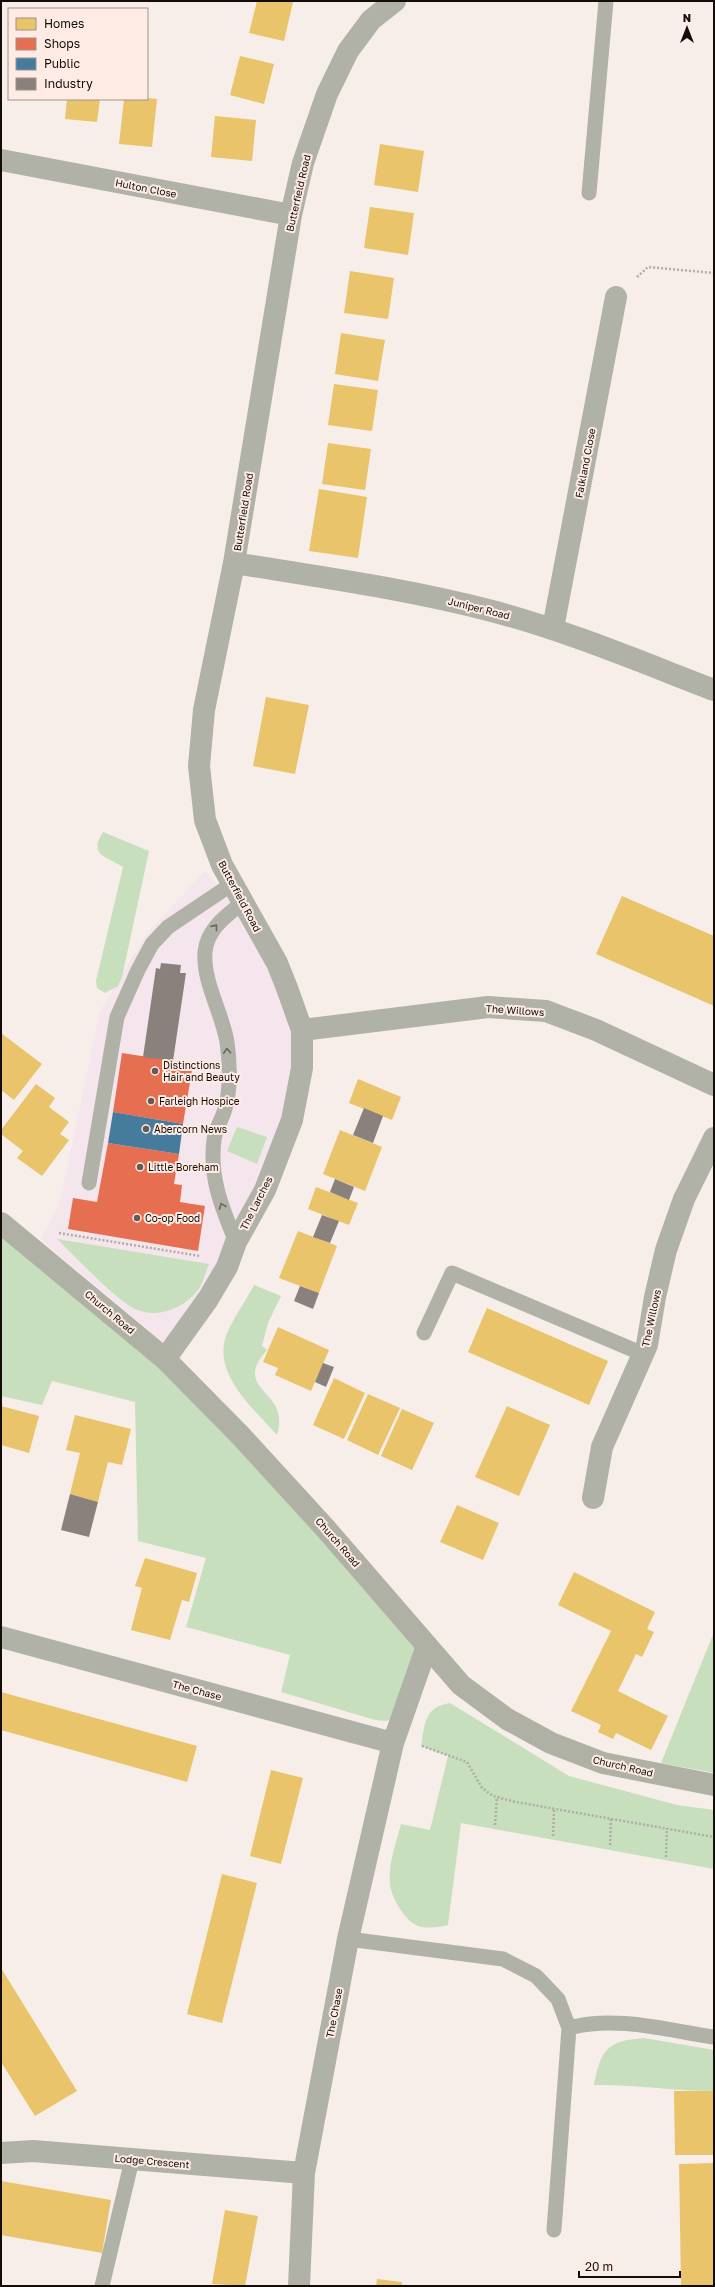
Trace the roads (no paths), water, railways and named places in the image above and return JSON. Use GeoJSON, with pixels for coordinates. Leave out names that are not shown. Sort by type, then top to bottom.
{"type":"FeatureCollection","features":[{"type":"Feature","properties":{"kind":"street","name":"Butterfield Road"},"geometry":{"type":"LineString","coordinates":[[302,1030],[277,963],[222,865],[205,820],[199,766],[204,710],[234,563],[291,215],[303,163],[330,88],[348,51],[371,20],[395,1]]}},
{"type":"Feature","properties":{"kind":"street","name":"Hulton Close"},"geometry":{"type":"LineString","coordinates":[[1,160],[291,215]]}},
{"type":"Feature","properties":{"kind":"street","name":"Falkland Close"},"geometry":{"type":"LineString","coordinates":[[552,628],[616,297]]}},
{"type":"Feature","properties":{"kind":"street","name":"Juniper Road"},"geometry":{"type":"LineString","coordinates":[[234,563],[429,596],[493,611],[552,628],[714,690]]}},
{"type":"Feature","properties":{"kind":"street","name":"The Willows"},"geometry":{"type":"LineString","coordinates":[[302,1030],[488,1007],[546,1011],[596,1030],[714,1085]]}},
{"type":"Feature","properties":{"kind":"street","name":"The Larches"},"geometry":{"type":"LineString","coordinates":[[165,1359],[208,1299],[265,1190],[292,1120],[302,1068],[302,1030]]}},
{"type":"Feature","properties":{"kind":"street","name":"The Willows"},"geometry":{"type":"LineString","coordinates":[[593,1498],[602,1447],[643,1354],[666,1250],[684,1199],[714,1138]]}},
{"type":"Feature","properties":{"kind":"street","name":"Church Road"},"geometry":{"type":"LineString","coordinates":[[1,1226],[28,1245],[165,1359],[239,1434],[285,1484],[461,1685],[508,1719],[552,1743],[603,1763],[714,1785]]}},
{"type":"Feature","properties":{"kind":"street","name":"The Chase"},"geometry":{"type":"LineString","coordinates":[[1,1637],[394,1740]]}},
{"type":"Feature","properties":{"kind":"street","name":"The Chase"},"geometry":{"type":"LineString","coordinates":[[299,2286],[304,2173],[348,1939],[394,1740],[428,1646]]}},
{"type":"Feature","properties":{"kind":"street","name":"Lodge Crescent"},"geometry":{"type":"LineString","coordinates":[[1,2153],[33,2151],[304,2173]]}},
{"type":"Feature","properties":{"kind":"lane"},"geometry":{"type":"LineString","coordinates":[[589,193],[606,1]]}},
{"type":"Feature","properties":{"kind":"lane"},"geometry":{"type":"LineString","coordinates":[[89,1183],[117,1017],[138,970],[152,944],[168,927],[237,894]]}},
{"type":"Feature","properties":{"kind":"lane"},"geometry":{"type":"LineString","coordinates":[[233,1251],[218,1198],[212,1168],[214,1138],[225,1110],[229,1078],[227,1042],[219,1010],[206,974],[205,951],[211,933],[237,894]]}},
{"type":"Feature","properties":{"kind":"lane"},"geometry":{"type":"LineString","coordinates":[[424,1333],[452,1273],[643,1354]]}},
{"type":"Feature","properties":{"kind":"lane"},"geometry":{"type":"LineString","coordinates":[[348,1939],[503,1959],[536,1976],[558,1999],[569,2028],[554,2230]]}},
{"type":"Feature","properties":{"kind":"lane"},"geometry":{"type":"LineString","coordinates":[[569,2028],[586,2023],[606,2021],[712,2037]]}},
{"type":"Feature","properties":{"kind":"lane"},"geometry":{"type":"LineString","coordinates":[[102,2286],[132,2160]]}},
{"type":"Feature","properties":{"kind":"place","name":"Distinctions Hair and Beauty"},"geometry":{"type":"Point","coordinates":[155,1071]}},
{"type":"Feature","properties":{"kind":"place","name":"Farleigh Hospice"},"geometry":{"type":"Point","coordinates":[151,1101]}},
{"type":"Feature","properties":{"kind":"place","name":"Abercorn News"},"geometry":{"type":"Point","coordinates":[146,1129]}},
{"type":"Feature","properties":{"kind":"place","name":"Little Boreham"},"geometry":{"type":"Point","coordinates":[140,1167]}},
{"type":"Feature","properties":{"kind":"place","name":"Co-op Food"},"geometry":{"type":"Point","coordinates":[137,1218]}}]}
